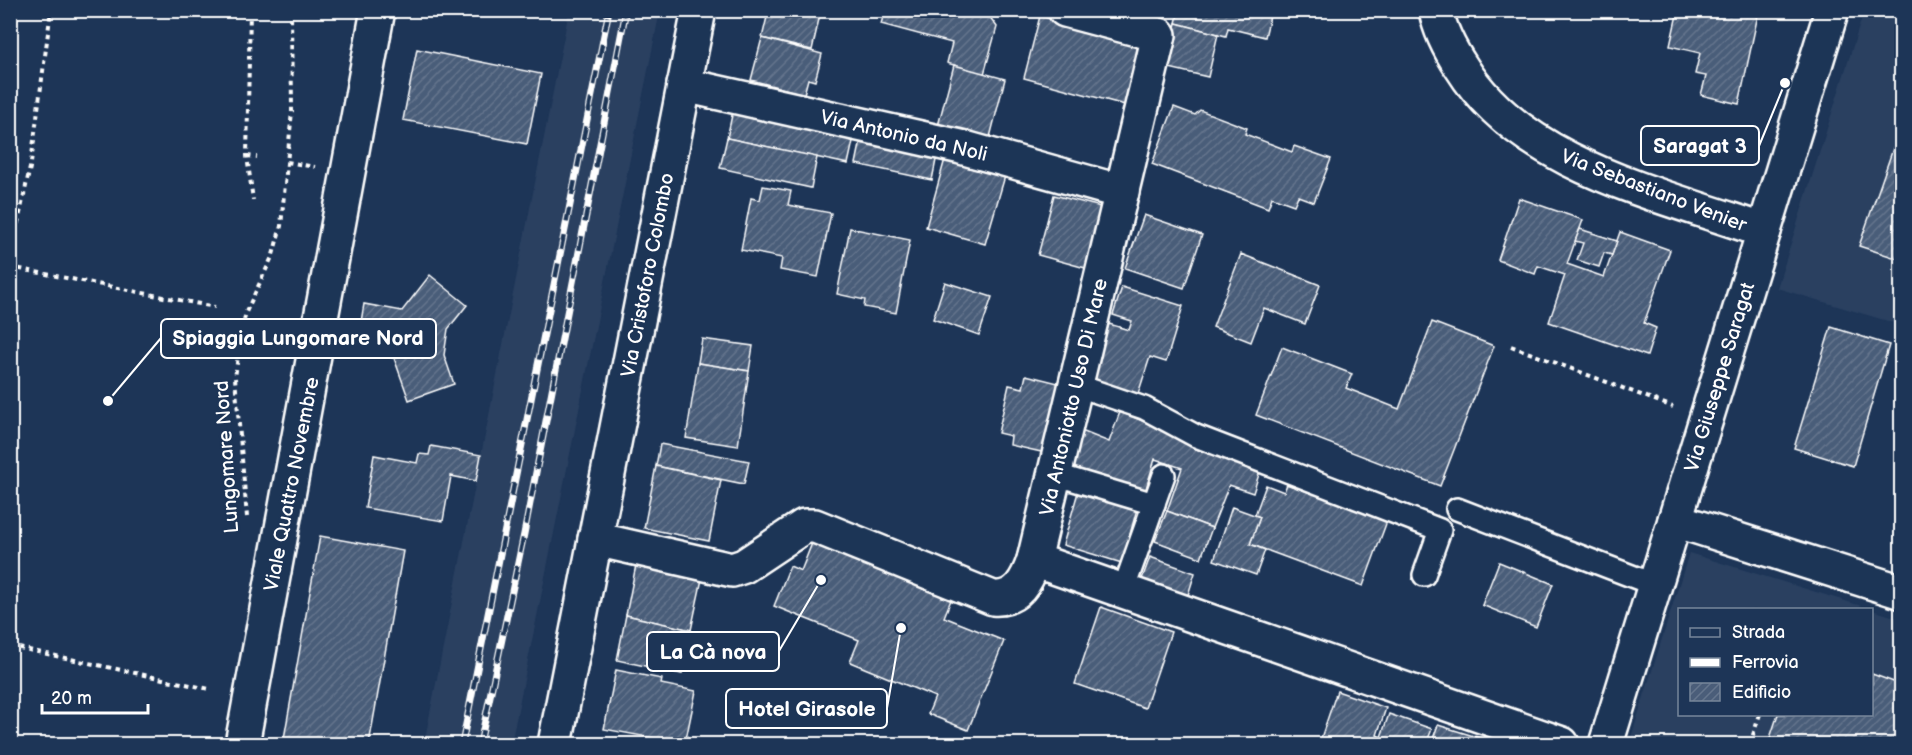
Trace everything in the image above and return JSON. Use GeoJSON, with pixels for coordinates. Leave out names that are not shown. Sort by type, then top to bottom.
{"type":"FeatureCollection","features":[{"type":"Feature","properties":{"kind":"street","name":"Viale Quattro Novembre"},"geometry":{"type":"LineString","coordinates":[[242,744],[378,10]]}},
{"type":"Feature","properties":{"kind":"street","name":"Via Cristoforo Colombo"},"geometry":{"type":"LineString","coordinates":[[555,744],[699,10]]}},
{"type":"Feature","properties":{"kind":"street"},"geometry":{"type":"LineString","coordinates":[[1065,10],[1163,23]]}},
{"type":"Feature","properties":{"kind":"street","name":"Via Sebastiano Venier"},"geometry":{"type":"LineString","coordinates":[[1436,10],[1439,26],[1473,86],[1518,130],[1584,168],[1764,231]]}},
{"type":"Feature","properties":{"kind":"street","name":"Via Giuseppe Saragat"},"geometry":{"type":"LineString","coordinates":[[1606,744],[1832,10]]}},
{"type":"Feature","properties":{"kind":"street","name":"Via Antoniotto Uso Di Mare"},"geometry":{"type":"LineString","coordinates":[[595,539],[732,570],[744,566],[804,526],[815,526],[982,594],[1003,599],[1012,595],[1029,576],[1034,560],[1163,23]]}},
{"type":"Feature","properties":{"kind":"street","name":"Via Antonio da Noli"},"geometry":{"type":"LineString","coordinates":[[684,85],[962,147],[1122,192]]}},
{"type":"Feature","properties":{"kind":"street"},"geometry":{"type":"LineString","coordinates":[[1675,520],[1902,592]]}},
{"type":"Feature","properties":{"kind":"street"},"geometry":{"type":"LineString","coordinates":[[1034,560],[1562,744]]}},
{"type":"Feature","properties":{"kind":"lane"},"geometry":{"type":"LineString","coordinates":[[1076,384],[1144,408],[1196,436],[1440,530],[1424,575]]}},
{"type":"Feature","properties":{"kind":"lane"},"geometry":{"type":"LineString","coordinates":[[1054,474],[1154,504]]}},
{"type":"Feature","properties":{"kind":"lane"},"geometry":{"type":"LineString","coordinates":[[1123,591],[1164,475]]}},
{"type":"Feature","properties":{"kind":"lane"},"geometry":{"type":"LineString","coordinates":[[1456,509],[1655,585]]}},
{"type":"Feature","properties":{"kind":"path"},"geometry":{"type":"LineString","coordinates":[[10,259],[31,163],[51,10]]}},
{"type":"Feature","properties":{"kind":"path"},"geometry":{"type":"LineString","coordinates":[[250,10],[247,156],[253,200]]}},
{"type":"Feature","properties":{"kind":"path","name":"Lungomare Nord"},"geometry":{"type":"LineString","coordinates":[[247,520],[235,378],[246,312],[273,255],[281,226],[292,111],[291,10]]}},
{"type":"Feature","properties":{"kind":"path"},"geometry":{"type":"LineString","coordinates":[[247,156],[256,157]]}},
{"type":"Feature","properties":{"kind":"path"},"geometry":{"type":"LineString","coordinates":[[10,267],[215,307]]}},
{"type":"Feature","properties":{"kind":"path"},"geometry":{"type":"LineString","coordinates":[[1511,346],[1706,419]]}},
{"type":"Feature","properties":{"kind":"path"},"geometry":{"type":"LineString","coordinates":[[10,646],[209,689]]}},
{"type":"Feature","properties":{"kind":"path"},"geometry":{"type":"LineString","coordinates":[[1750,744],[1759,716]]}},
{"type":"Feature","properties":{"kind":"shaded area"},"geometry":{"type":"Polygon","coordinates":[[[569,11],[660,11],[511,744],[424,744],[569,11]]]}},
{"type":"Feature","properties":{"kind":"shaded area"},"geometry":{"type":"Polygon","coordinates":[[[1864,11],[1901,11],[1901,325],[1777,288],[1864,11]]]}},
{"type":"Feature","properties":{"kind":"shaded area"},"geometry":{"type":"Polygon","coordinates":[[[1689,553],[1868,608],[1678,608],[1678,716],[1873,716],[1873,610],[1901,619],[1901,744],[1629,744],[1689,553]]]}},
{"type":"Feature","properties":{"kind":"building"},"geometry":{"type":"Polygon","coordinates":[[[746,10],[821,10],[812,50],[762,38],[767,17],[746,10]]]}},
{"type":"Feature","properties":{"kind":"building"},"geometry":{"type":"Polygon","coordinates":[[[885,10],[985,10],[997,27],[984,74],[947,63],[952,43],[881,24],[885,10]]]}},
{"type":"Feature","properties":{"kind":"building"},"geometry":{"type":"Polygon","coordinates":[[[1179,10],[1266,10],[1271,12],[1265,37],[1228,28],[1226,36],[1176,23],[1179,10]]]}},
{"type":"Feature","properties":{"kind":"building"},"geometry":{"type":"Polygon","coordinates":[[[1678,10],[1759,10],[1739,104],[1701,95],[1706,76],[1695,74],[1700,53],[1670,46],[1678,10]]]}},
{"type":"Feature","properties":{"kind":"building"},"geometry":{"type":"Polygon","coordinates":[[[1040,16],[1142,43],[1125,105],[1024,78],[1040,16]]]}},
{"type":"Feature","properties":{"kind":"building"},"geometry":{"type":"Polygon","coordinates":[[[1176,23],[1218,34],[1208,77],[1165,67],[1176,23]]]}},
{"type":"Feature","properties":{"kind":"building"},"geometry":{"type":"Polygon","coordinates":[[[762,38],[822,54],[815,81],[808,79],[804,94],[751,80],[762,38]]]}},
{"type":"Feature","properties":{"kind":"building"},"geometry":{"type":"Polygon","coordinates":[[[417,49],[541,74],[527,144],[403,120],[417,49]]]}},
{"type":"Feature","properties":{"kind":"building"},"geometry":{"type":"Polygon","coordinates":[[[954,65],[1005,79],[989,141],[938,126],[954,65]]]}},
{"type":"Feature","properties":{"kind":"building"},"geometry":{"type":"Polygon","coordinates":[[[734,106],[855,132],[848,164],[727,138],[734,106]]]}},
{"type":"Feature","properties":{"kind":"building"},"geometry":{"type":"Polygon","coordinates":[[[1174,107],[1195,115],[1200,110],[1247,128],[1245,134],[1292,152],[1294,146],[1331,159],[1314,202],[1298,196],[1294,205],[1272,197],[1268,208],[1152,164],[1174,107]]]}},
{"type":"Feature","properties":{"kind":"building"},"geometry":{"type":"Polygon","coordinates":[[[1902,123],[1902,260],[1859,246],[1902,123]]]}},
{"type":"Feature","properties":{"kind":"building"},"geometry":{"type":"Polygon","coordinates":[[[862,135],[938,150],[932,180],[856,164],[862,135]]]}},
{"type":"Feature","properties":{"kind":"building"},"geometry":{"type":"Polygon","coordinates":[[[727,138],[817,157],[811,188],[720,168],[727,138]]]}},
{"type":"Feature","properties":{"kind":"building"},"geometry":{"type":"Polygon","coordinates":[[[945,159],[1005,176],[985,244],[926,227],[945,159]]]}},
{"type":"Feature","properties":{"kind":"building"},"geometry":{"type":"Polygon","coordinates":[[[763,186],[791,191],[788,205],[831,213],[818,277],[780,270],[782,258],[741,250],[751,198],[760,200],[763,186]]]}},
{"type":"Feature","properties":{"kind":"building"},"geometry":{"type":"Polygon","coordinates":[[[1054,195],[1105,208],[1089,269],[1038,255],[1054,195]]]}},
{"type":"Feature","properties":{"kind":"building"},"geometry":{"type":"Polygon","coordinates":[[[1519,198],[1583,220],[1567,264],[1604,277],[1620,232],[1670,250],[1644,323],[1656,328],[1647,356],[1549,322],[1565,275],[1538,266],[1535,274],[1498,260],[1519,198]]]}},
{"type":"Feature","properties":{"kind":"building"},"geometry":{"type":"Polygon","coordinates":[[[1144,215],[1202,235],[1184,288],[1125,268],[1144,215]]]}},
{"type":"Feature","properties":{"kind":"building"},"geometry":{"type":"Polygon","coordinates":[[[850,228],[910,240],[896,313],[864,307],[865,300],[837,294],[850,228]]]}},
{"type":"Feature","properties":{"kind":"building"},"geometry":{"type":"Polygon","coordinates":[[[1580,229],[1617,241],[1612,255],[1604,253],[1599,267],[1577,260],[1583,243],[1575,241],[1580,229]]]}},
{"type":"Feature","properties":{"kind":"building"},"geometry":{"type":"Polygon","coordinates":[[[1241,254],[1320,285],[1305,324],[1264,308],[1251,342],[1213,327],[1241,254]]]}},
{"type":"Feature","properties":{"kind":"building"},"geometry":{"type":"Polygon","coordinates":[[[430,275],[467,305],[448,329],[444,355],[454,384],[409,400],[394,358],[356,352],[364,304],[402,311],[430,275]]]}},
{"type":"Feature","properties":{"kind":"building"},"geometry":{"type":"Polygon","coordinates":[[[945,282],[992,297],[979,335],[933,319],[945,282]]]}},
{"type":"Feature","properties":{"kind":"building"},"geometry":{"type":"Polygon","coordinates":[[[1122,287],[1183,306],[1166,362],[1150,357],[1138,394],[1091,379],[1109,324],[1129,330],[1132,321],[1113,315],[1122,287]]]}},
{"type":"Feature","properties":{"kind":"building"},"geometry":{"type":"Polygon","coordinates":[[[1432,322],[1494,346],[1440,486],[1256,415],[1282,347],[1352,374],[1346,388],[1399,409],[1432,322]]]}},
{"type":"Feature","properties":{"kind":"building"},"geometry":{"type":"Polygon","coordinates":[[[1831,327],[1889,345],[1853,466],[1794,448],[1831,327]]]}},
{"type":"Feature","properties":{"kind":"building"},"geometry":{"type":"Polygon","coordinates":[[[702,339],[753,346],[749,371],[698,363],[702,339]]]}},
{"type":"Feature","properties":{"kind":"building"},"geometry":{"type":"Polygon","coordinates":[[[698,363],[749,371],[738,446],[686,438],[698,363]]]}},
{"type":"Feature","properties":{"kind":"building"},"geometry":{"type":"Polygon","coordinates":[[[1026,375],[1062,384],[1046,453],[1010,445],[1011,436],[998,433],[1009,385],[1023,388],[1026,375]]]}},
{"type":"Feature","properties":{"kind":"building"},"geometry":{"type":"Polygon","coordinates":[[[1120,412],[1261,468],[1253,493],[1229,485],[1212,528],[1167,511],[1182,468],[1155,459],[1145,492],[1068,467],[1079,430],[1109,442],[1120,412]]]}},
{"type":"Feature","properties":{"kind":"building"},"geometry":{"type":"Polygon","coordinates":[[[660,444],[749,461],[744,484],[656,466],[660,444]]]}},
{"type":"Feature","properties":{"kind":"building"},"geometry":{"type":"Polygon","coordinates":[[[431,446],[481,455],[476,481],[451,476],[443,521],[365,508],[374,455],[417,463],[419,454],[429,455],[431,446]]]}},
{"type":"Feature","properties":{"kind":"building"},"geometry":{"type":"Polygon","coordinates":[[[656,466],[721,480],[709,541],[644,528],[656,466]]]}},
{"type":"Feature","properties":{"kind":"building"},"geometry":{"type":"Polygon","coordinates":[[[1287,484],[1387,521],[1363,586],[1250,544],[1260,517],[1255,515],[1266,485],[1284,492],[1287,484]]]}},
{"type":"Feature","properties":{"kind":"building"},"geometry":{"type":"Polygon","coordinates":[[[1078,492],[1137,509],[1122,563],[1063,545],[1078,492]]]}},
{"type":"Feature","properties":{"kind":"building"},"geometry":{"type":"Polygon","coordinates":[[[1232,507],[1260,517],[1250,544],[1265,550],[1256,575],[1214,560],[1232,507]]]}},
{"type":"Feature","properties":{"kind":"building"},"geometry":{"type":"Polygon","coordinates":[[[1167,511],[1212,528],[1201,558],[1155,541],[1167,511]]]}},
{"type":"Feature","properties":{"kind":"building"},"geometry":{"type":"Polygon","coordinates":[[[320,536],[403,551],[369,744],[283,744],[320,536]]]}},
{"type":"Feature","properties":{"kind":"building"},"geometry":{"type":"Polygon","coordinates":[[[814,538],[953,595],[944,617],[1004,641],[968,730],[928,714],[935,697],[850,662],[859,640],[774,606],[790,566],[801,571],[814,538]]]}},
{"type":"Feature","properties":{"kind":"building"},"geometry":{"type":"Polygon","coordinates":[[[1150,557],[1195,573],[1187,598],[1141,582],[1150,557]]]}},
{"type":"Feature","properties":{"kind":"building"},"geometry":{"type":"Polygon","coordinates":[[[1499,562],[1553,584],[1536,627],[1482,605],[1499,562]]]}},
{"type":"Feature","properties":{"kind":"building"},"geometry":{"type":"Polygon","coordinates":[[[636,565],[702,579],[691,630],[626,615],[636,565]]]}},
{"type":"Feature","properties":{"kind":"building"},"geometry":{"type":"Polygon","coordinates":[[[1101,607],[1171,632],[1145,708],[1075,684],[1101,607]]]}},
{"type":"Feature","properties":{"kind":"building"},"geometry":{"type":"Polygon","coordinates":[[[626,615],[691,630],[682,674],[617,660],[626,615]]]}},
{"type":"Feature","properties":{"kind":"building"},"geometry":{"type":"Polygon","coordinates":[[[616,670],[662,679],[661,684],[696,691],[685,744],[604,729],[616,670]]]}},
{"type":"Feature","properties":{"kind":"building"},"geometry":{"type":"Polygon","coordinates":[[[1873,674],[1902,685],[1902,744],[1768,744],[1777,716],[1873,716],[1873,674]]]}},
{"type":"Feature","properties":{"kind":"building"},"geometry":{"type":"Polygon","coordinates":[[[1337,691],[1386,708],[1377,735],[1381,737],[1389,714],[1432,729],[1426,744],[1319,744],[1337,691]]]}},
{"type":"Feature","properties":{"kind":"building"},"geometry":{"type":"Polygon","coordinates":[[[1438,725],[1480,738],[1478,744],[1431,744],[1438,725]]]}},
{"type":"Feature","properties":{"kind":"railway"},"geometry":{"type":"LineString","coordinates":[[462,744],[609,10]]}},
{"type":"Feature","properties":{"kind":"railway"},"geometry":{"type":"LineString","coordinates":[[480,744],[524,534],[626,10]]}},
{"type":"Feature","properties":{"kind":"place","name":"Saragat 3"},"geometry":{"type":"Point","coordinates":[1785,83]}},
{"type":"Feature","properties":{"kind":"place","name":"Spiaggia Lungomare Nord"},"geometry":{"type":"Point","coordinates":[108,401]}},
{"type":"Feature","properties":{"kind":"place","name":"La Cà nova"},"geometry":{"type":"Point","coordinates":[821,580]}},
{"type":"Feature","properties":{"kind":"place","name":"Hotel Girasole"},"geometry":{"type":"Point","coordinates":[901,628]}}]}
